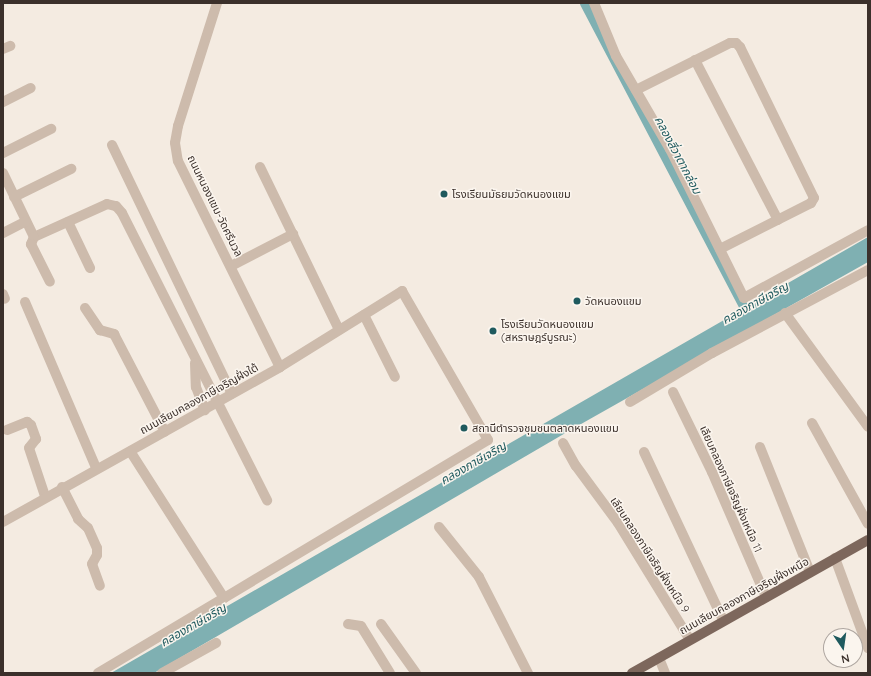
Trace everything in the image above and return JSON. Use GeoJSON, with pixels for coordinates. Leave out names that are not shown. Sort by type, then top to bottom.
{"type":"FeatureCollection","features":[{"type":"Feature","properties":{"kind":"main road","name":"ถนนเลียบคลองภาษีเจริญฝั่งเหนือ"},"geometry":{"type":"LineString","coordinates":[[632,673],[723,620],[868,540]]}},
{"type":"Feature","properties":{"kind":"street","name":"ถนนหนองแขม-วัดศรีนวล"},"geometry":{"type":"LineString","coordinates":[[217,3],[188,91],[175,143],[178,161],[280,367]]}},
{"type":"Feature","properties":{"kind":"street"},"geometry":{"type":"LineString","coordinates":[[594,3],[616,56],[670,149],[744,298],[868,230]]}},
{"type":"Feature","properties":{"kind":"street"},"geometry":{"type":"LineString","coordinates":[[636,90],[730,43],[736,43],[740,47],[814,198],[811,203],[720,250]]}},
{"type":"Feature","properties":{"kind":"street"},"geometry":{"type":"LineString","coordinates":[[695,60],[778,220]]}},
{"type":"Feature","properties":{"kind":"street"},"geometry":{"type":"LineString","coordinates":[[3,102],[32,88]]}},
{"type":"Feature","properties":{"kind":"street"},"geometry":{"type":"LineString","coordinates":[[3,153],[51,129]]}},
{"type":"Feature","properties":{"kind":"street"},"geometry":{"type":"LineString","coordinates":[[112,145],[232,394]]}},
{"type":"Feature","properties":{"kind":"street"},"geometry":{"type":"LineString","coordinates":[[260,167],[339,330]]}},
{"type":"Feature","properties":{"kind":"street"},"geometry":{"type":"LineString","coordinates":[[14,197],[71,170]]}},
{"type":"Feature","properties":{"kind":"street"},"geometry":{"type":"LineString","coordinates":[[4,180],[34,237]]}},
{"type":"Feature","properties":{"kind":"street"},"geometry":{"type":"LineString","coordinates":[[50,282],[31,244],[34,237],[107,204],[116,206],[266,500]]}},
{"type":"Feature","properties":{"kind":"street"},"geometry":{"type":"LineString","coordinates":[[3,233],[25,222]]}},
{"type":"Feature","properties":{"kind":"street"},"geometry":{"type":"LineString","coordinates":[[68,222],[90,268]]}},
{"type":"Feature","properties":{"kind":"street"},"geometry":{"type":"LineString","coordinates":[[231,266],[293,234]]}},
{"type":"Feature","properties":{"kind":"street"},"geometry":{"type":"LineString","coordinates":[[630,402],[785,313],[868,270]]}},
{"type":"Feature","properties":{"kind":"street","name":"ถนนเลียบคลองภาษีเจริญฝั่งใต้"},"geometry":{"type":"LineString","coordinates":[[3,522],[45,496],[165,432],[280,367],[402,290],[488,440],[224,598]]}},
{"type":"Feature","properties":{"kind":"street"},"geometry":{"type":"LineString","coordinates":[[25,302],[96,468]]}},
{"type":"Feature","properties":{"kind":"street"},"geometry":{"type":"LineString","coordinates":[[85,308],[100,330],[114,334],[165,432]]}},
{"type":"Feature","properties":{"kind":"street"},"geometry":{"type":"LineString","coordinates":[[785,313],[868,427]]}},
{"type":"Feature","properties":{"kind":"street"},"geometry":{"type":"LineString","coordinates":[[364,315],[395,377]]}},
{"type":"Feature","properties":{"kind":"street"},"geometry":{"type":"LineString","coordinates":[[195,361],[196,387],[205,410]]}},
{"type":"Feature","properties":{"kind":"street","name":"เลียบคลองภาษีเจริญฝั่งเหนือ 11"},"geometry":{"type":"LineString","coordinates":[[673,392],[712,472],[766,597]]}},
{"type":"Feature","properties":{"kind":"street"},"geometry":{"type":"LineString","coordinates":[[7,430],[27,422],[31,425],[36,439],[29,448],[45,496]]}},
{"type":"Feature","properties":{"kind":"street"},"geometry":{"type":"LineString","coordinates":[[812,423],[868,524]]}},
{"type":"Feature","properties":{"kind":"street","name":"เลียบคลองภาษีเจริญฝั่งเหนือ 9"},"geometry":{"type":"LineString","coordinates":[[563,443],[576,466],[618,523],[690,640]]}},
{"type":"Feature","properties":{"kind":"street"},"geometry":{"type":"LineString","coordinates":[[760,447],[810,572]]}},
{"type":"Feature","properties":{"kind":"street"},"geometry":{"type":"LineString","coordinates":[[98,673],[224,598],[130,451]]}},
{"type":"Feature","properties":{"kind":"street"},"geometry":{"type":"LineString","coordinates":[[644,452],[723,620]]}},
{"type":"Feature","properties":{"kind":"street"},"geometry":{"type":"LineString","coordinates":[[62,487],[78,519],[88,528],[97,548],[97,555],[92,564],[100,586]]}},
{"type":"Feature","properties":{"kind":"street"},"geometry":{"type":"LineString","coordinates":[[439,527],[480,577],[528,673]]}},
{"type":"Feature","properties":{"kind":"street"},"geometry":{"type":"LineString","coordinates":[[835,558],[868,648]]}},
{"type":"Feature","properties":{"kind":"street"},"geometry":{"type":"LineString","coordinates":[[348,624],[361,626],[390,673]]}},
{"type":"Feature","properties":{"kind":"street"},"geometry":{"type":"LineString","coordinates":[[381,624],[416,673]]}},
{"type":"Feature","properties":{"kind":"street"},"geometry":{"type":"LineString","coordinates":[[162,673],[216,643]]}},
{"type":"Feature","properties":{"kind":"street"},"geometry":{"type":"LineString","coordinates":[[659,658],[665,673]]}},
{"type":"Feature","properties":{"kind":"water","name":"คลองภาษีเจริญ"},"geometry":{"type":"Polygon","coordinates":[[[868,237],[868,262],[574,428],[154,673],[111,673],[868,237]]]}},
{"type":"Feature","properties":{"kind":"waterway","name":"คลองสี่วาตากล่อม"},"geometry":{"type":"LineString","coordinates":[[584,3],[749,317]]}},
{"type":"Feature","properties":{"kind":"place","name":"โรงเรียนมัธยมวัดหนองแขม"},"geometry":{"type":"Point","coordinates":[444,194]}},
{"type":"Feature","properties":{"kind":"place","name":"วัดหนองแขม"},"geometry":{"type":"Point","coordinates":[577,301]}},
{"type":"Feature","properties":{"kind":"place","name":"โรงเรียนวัดหนองแขม (สหราษฎร์บูรณะ)"},"geometry":{"type":"Point","coordinates":[493,331]}},
{"type":"Feature","properties":{"kind":"place","name":"สถานีตำรวจชุมชนตลาดหนองแขม"},"geometry":{"type":"Point","coordinates":[464,428]}}]}
